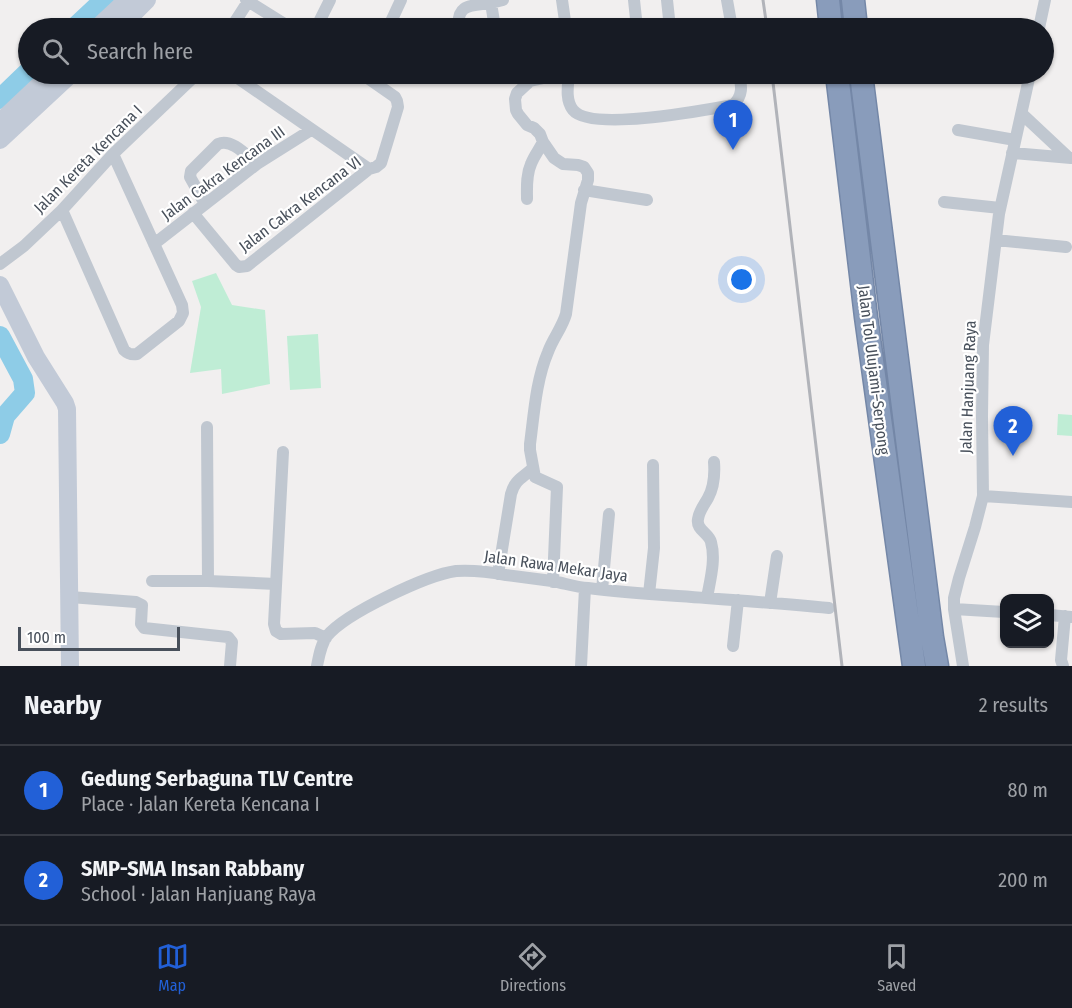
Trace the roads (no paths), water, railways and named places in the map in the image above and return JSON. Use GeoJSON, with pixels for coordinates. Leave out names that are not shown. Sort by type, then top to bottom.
{"type":"FeatureCollection","features":[{"type":"Feature","properties":{"kind":"highway"},"geometry":{"type":"LineString","coordinates":[[828,0],[830,18]]}},
{"type":"Feature","properties":{"kind":"highway"},"geometry":{"type":"LineString","coordinates":[[853,0],[855,18]]}},
{"type":"Feature","properties":{"kind":"highway","name":"Jalan Tol Ulujami–Serpong"},"geometry":{"type":"LineString","coordinates":[[838,84],[868,328],[914,666]]}},
{"type":"Feature","properties":{"kind":"highway","name":"Jalan Tol Ulujami–Serpong"},"geometry":{"type":"LineString","coordinates":[[862,84],[938,666]]}},
{"type":"Feature","properties":{"kind":"street"},"geometry":{"type":"LineString","coordinates":[[108,18],[127,0]]}},
{"type":"Feature","properties":{"kind":"street"},"geometry":{"type":"LineString","coordinates":[[129,18],[147,0]]}},
{"type":"Feature","properties":{"kind":"street"},"geometry":{"type":"LineString","coordinates":[[237,18],[248,0],[276,18]]}},
{"type":"Feature","properties":{"kind":"street"},"geometry":{"type":"LineString","coordinates":[[321,18],[330,0]]}},
{"type":"Feature","properties":{"kind":"street"},"geometry":{"type":"LineString","coordinates":[[393,18],[401,0]]}},
{"type":"Feature","properties":{"kind":"street"},"geometry":{"type":"LineString","coordinates":[[562,0],[565,18]]}},
{"type":"Feature","properties":{"kind":"street"},"geometry":{"type":"LineString","coordinates":[[634,0],[636,18]]}},
{"type":"Feature","properties":{"kind":"street"},"geometry":{"type":"LineString","coordinates":[[667,0],[669,18]]}},
{"type":"Feature","properties":{"kind":"street"},"geometry":{"type":"LineString","coordinates":[[727,0],[730,18]]}},
{"type":"Feature","properties":{"kind":"street"},"geometry":{"type":"LineString","coordinates":[[1041,18],[1045,0]]}},
{"type":"Feature","properties":{"kind":"street"},"geometry":{"type":"LineString","coordinates":[[459,18],[460,13],[468,6],[497,1],[496,18]]}},
{"type":"Feature","properties":{"kind":"street"},"geometry":{"type":"LineString","coordinates":[[0,122],[40,84]]}},
{"type":"Feature","properties":{"kind":"street"},"geometry":{"type":"LineString","coordinates":[[0,140],[60,84]]}},
{"type":"Feature","properties":{"kind":"street","name":"Jalan Kereta Kencana I"},"geometry":{"type":"LineString","coordinates":[[0,264],[24,246],[62,210],[113,154],[186,84]]}},
{"type":"Feature","properties":{"kind":"street"},"geometry":{"type":"LineString","coordinates":[[246,84],[369,169]]}},
{"type":"Feature","properties":{"kind":"street","name":"Jalan Cakra Kencana VI"},"geometry":{"type":"LineString","coordinates":[[194,213],[236,265],[243,268],[247,266],[369,169],[381,163],[398,107],[394,97],[378,84]]}},
{"type":"Feature","properties":{"kind":"street"},"geometry":{"type":"LineString","coordinates":[[527,84],[517,93],[515,99],[518,114],[527,125],[538,131],[558,162],[587,169],[588,180],[581,203],[566,314],[548,352],[530,444],[534,474],[537,479],[557,487],[553,582]]}},
{"type":"Feature","properties":{"kind":"street"},"geometry":{"type":"LineString","coordinates":[[569,84],[569,103],[574,111],[582,116],[644,119],[733,105],[740,96],[741,84]]}},
{"type":"Feature","properties":{"kind":"street","name":"Jalan Hanjuang Raya"},"geometry":{"type":"LineString","coordinates":[[963,666],[954,598],[982,496],[983,345],[1000,208],[1028,84]]}},
{"type":"Feature","properties":{"kind":"street"},"geometry":{"type":"LineString","coordinates":[[1022,114],[1070,158]]}},
{"type":"Feature","properties":{"kind":"street","name":"Jalan Cakra Kencana III"},"geometry":{"type":"LineString","coordinates":[[154,244],[257,164],[311,129]]}},
{"type":"Feature","properties":{"kind":"street"},"geometry":{"type":"LineString","coordinates":[[958,130],[1015,140]]}},
{"type":"Feature","properties":{"kind":"street"},"geometry":{"type":"LineString","coordinates":[[205,204],[190,177],[191,171],[218,144],[223,142],[231,144],[257,164]]}},
{"type":"Feature","properties":{"kind":"street"},"geometry":{"type":"LineString","coordinates":[[527,199],[530,166],[543,142]]}},
{"type":"Feature","properties":{"kind":"street"},"geometry":{"type":"LineString","coordinates":[[1012,153],[1070,158]]}},
{"type":"Feature","properties":{"kind":"street"},"geometry":{"type":"LineString","coordinates":[[62,210],[127,353],[137,354],[179,321],[183,313],[182,305],[113,154]]}},
{"type":"Feature","properties":{"kind":"street"},"geometry":{"type":"LineString","coordinates":[[584,190],[647,200]]}},
{"type":"Feature","properties":{"kind":"street"},"geometry":{"type":"LineString","coordinates":[[944,202],[1000,208]]}},
{"type":"Feature","properties":{"kind":"street"},"geometry":{"type":"LineString","coordinates":[[996,240],[1066,247]]}},
{"type":"Feature","properties":{"kind":"street"},"geometry":{"type":"LineString","coordinates":[[0,285],[36,357],[68,409],[70,666]]}},
{"type":"Feature","properties":{"kind":"street"},"geometry":{"type":"LineString","coordinates":[[207,427],[208,581]]}},
{"type":"Feature","properties":{"kind":"street"},"geometry":{"type":"LineString","coordinates":[[283,452],[274,624],[276,631],[280,634],[315,633],[326,638],[317,666]]}},
{"type":"Feature","properties":{"kind":"street"},"geometry":{"type":"LineString","coordinates":[[707,598],[712,551],[709,537],[700,529],[698,519],[700,510],[713,486],[714,462]]}},
{"type":"Feature","properties":{"kind":"street"},"geometry":{"type":"LineString","coordinates":[[649,594],[654,548],[653,465]]}},
{"type":"Feature","properties":{"kind":"street"},"geometry":{"type":"LineString","coordinates":[[498,573],[513,486],[533,468]]}},
{"type":"Feature","properties":{"kind":"street"},"geometry":{"type":"LineString","coordinates":[[982,496],[1072,502]]}},
{"type":"Feature","properties":{"kind":"street"},"geometry":{"type":"LineString","coordinates":[[602,590],[609,514]]}},
{"type":"Feature","properties":{"kind":"street"},"geometry":{"type":"LineString","coordinates":[[770,603],[777,556]]}},
{"type":"Feature","properties":{"kind":"street","name":"Jalan Rawa Mekar Jaya"},"geometry":{"type":"LineString","coordinates":[[326,638],[333,630],[361,610],[429,578],[460,571],[498,573],[602,590],[829,608]]}},
{"type":"Feature","properties":{"kind":"street"},"geometry":{"type":"LineString","coordinates":[[152,581],[276,584]]}},
{"type":"Feature","properties":{"kind":"street"},"geometry":{"type":"LineString","coordinates":[[580,666],[585,588]]}},
{"type":"Feature","properties":{"kind":"street"},"geometry":{"type":"LineString","coordinates":[[70,597],[139,602],[142,605],[141,624],[144,628],[228,637],[232,642],[230,666]]}},
{"type":"Feature","properties":{"kind":"street"},"geometry":{"type":"LineString","coordinates":[[733,646],[738,600]]}},
{"type":"Feature","properties":{"kind":"street"},"geometry":{"type":"LineString","coordinates":[[954,609],[1000,612]]}},
{"type":"Feature","properties":{"kind":"street"},"geometry":{"type":"LineString","coordinates":[[1054,615],[1069,616],[1061,660],[1063,666]]}},
{"type":"Feature","properties":{"kind":"waterway"},"geometry":{"type":"LineString","coordinates":[[85,18],[104,0]]}},
{"type":"Feature","properties":{"kind":"waterway"},"geometry":{"type":"LineString","coordinates":[[0,99],[18,82]]}},
{"type":"Feature","properties":{"kind":"waterway"},"geometry":{"type":"LineString","coordinates":[[0,336],[23,379],[25,393],[5,416],[0,434]]}},
{"type":"Feature","properties":{"kind":"railway"},"geometry":{"type":"LineString","coordinates":[[763,0],[766,18]]}},
{"type":"Feature","properties":{"kind":"railway"},"geometry":{"type":"LineString","coordinates":[[773,84],[842,666]]}},
{"type":"Feature","properties":{"kind":"place","name":"Gedung Serbaguna TLV Centre"},"geometry":{"type":"Point","coordinates":[733,150]}},
{"type":"Feature","properties":{"kind":"place","name":"SMP-SMA Insan Rabbany"},"geometry":{"type":"Point","coordinates":[1013,456]}}]}
